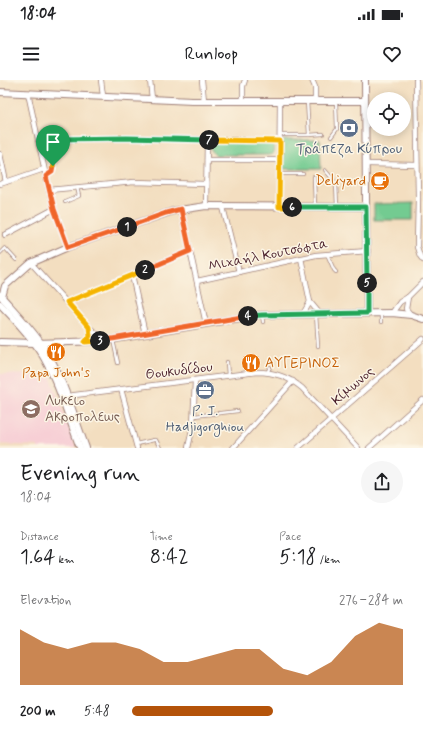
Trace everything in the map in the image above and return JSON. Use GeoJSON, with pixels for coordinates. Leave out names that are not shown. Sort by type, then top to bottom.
{"type":"FeatureCollection","features":[{"type":"Feature","properties":{"kind":"street"},"geometry":{"type":"LineString","coordinates":[[101,80],[103,96]]}},
{"type":"Feature","properties":{"kind":"street"},"geometry":{"type":"LineString","coordinates":[[150,80],[152,99]]}},
{"type":"Feature","properties":{"kind":"street"},"geometry":{"type":"LineString","coordinates":[[202,80],[204,101]]}},
{"type":"Feature","properties":{"kind":"street"},"geometry":{"type":"LineString","coordinates":[[242,101],[245,80]]}},
{"type":"Feature","properties":{"kind":"street"},"geometry":{"type":"LineString","coordinates":[[312,80],[315,87],[315,100]]}},
{"type":"Feature","properties":{"kind":"street"},"geometry":{"type":"LineString","coordinates":[[365,80],[366,207],[368,252],[367,313]]}},
{"type":"Feature","properties":{"kind":"street"},"geometry":{"type":"LineString","coordinates":[[416,80],[417,165],[421,197],[417,247],[423,260]]}},
{"type":"Feature","properties":{"kind":"street"},"geometry":{"type":"LineString","coordinates":[[0,92],[204,101],[365,100]]}},
{"type":"Feature","properties":{"kind":"street"},"geometry":{"type":"LineString","coordinates":[[28,93],[49,190],[54,209],[68,247]]}},
{"type":"Feature","properties":{"kind":"street"},"geometry":{"type":"LineString","coordinates":[[279,207],[280,101]]}},
{"type":"Feature","properties":{"kind":"street"},"geometry":{"type":"LineString","coordinates":[[38,140],[127,138],[280,141]]}},
{"type":"Feature","properties":{"kind":"street"},"geometry":{"type":"LineString","coordinates":[[417,139],[423,138]]}},
{"type":"Feature","properties":{"kind":"street"},"geometry":{"type":"LineString","coordinates":[[206,206],[207,140]]}},
{"type":"Feature","properties":{"kind":"street"},"geometry":{"type":"LineString","coordinates":[[0,154],[6,182]]}},
{"type":"Feature","properties":{"kind":"street"},"geometry":{"type":"LineString","coordinates":[[206,160],[279,160]]}},
{"type":"Feature","properties":{"kind":"street"},"geometry":{"type":"LineString","coordinates":[[366,164],[417,165]]}},
{"type":"Feature","properties":{"kind":"street"},"geometry":{"type":"LineString","coordinates":[[0,184],[44,169]]}},
{"type":"Feature","properties":{"kind":"street"},"geometry":{"type":"LineString","coordinates":[[49,190],[134,182],[206,184]]}},
{"type":"Feature","properties":{"kind":"street"},"geometry":{"type":"LineString","coordinates":[[86,448],[67,396],[50,357],[1,296],[3,286],[31,263],[68,247],[181,209],[206,206],[366,207]]}},
{"type":"Feature","properties":{"kind":"street"},"geometry":{"type":"LineString","coordinates":[[223,207],[239,272]]}},
{"type":"Feature","properties":{"kind":"street"},"geometry":{"type":"LineString","coordinates":[[5,235],[54,209]]}},
{"type":"Feature","properties":{"kind":"street"},"geometry":{"type":"LineString","coordinates":[[181,209],[206,324]]}},
{"type":"Feature","properties":{"kind":"street"},"geometry":{"type":"LineString","coordinates":[[67,302],[190,251]]}},
{"type":"Feature","properties":{"kind":"street","name":"Μιχαήλ Κουτσόφτα"},"geometry":{"type":"LineString","coordinates":[[197,281],[301,258],[327,254],[368,252]]}},
{"type":"Feature","properties":{"kind":"street"},"geometry":{"type":"LineString","coordinates":[[301,258],[310,302],[318,314]]}},
{"type":"Feature","properties":{"kind":"street"},"geometry":{"type":"LineString","coordinates":[[31,263],[89,327],[104,341]]}},
{"type":"Feature","properties":{"kind":"street"},"geometry":{"type":"LineString","coordinates":[[132,275],[145,334]]}},
{"type":"Feature","properties":{"kind":"street"},"geometry":{"type":"LineString","coordinates":[[392,313],[400,302],[408,297],[423,282]]}},
{"type":"Feature","properties":{"kind":"street"},"geometry":{"type":"LineString","coordinates":[[408,297],[406,310],[411,315]]}},
{"type":"Feature","properties":{"kind":"street"},"geometry":{"type":"LineString","coordinates":[[303,314],[310,302]]}},
{"type":"Feature","properties":{"kind":"street"},"geometry":{"type":"LineString","coordinates":[[0,304],[38,343],[80,448]]}},
{"type":"Feature","properties":{"kind":"street"},"geometry":{"type":"LineString","coordinates":[[0,342],[38,343],[104,341],[262,315],[392,313],[423,318]]}},
{"type":"Feature","properties":{"kind":"street"},"geometry":{"type":"LineString","coordinates":[[85,342],[90,336],[89,327]]}},
{"type":"Feature","properties":{"kind":"street"},"geometry":{"type":"LineString","coordinates":[[16,343],[21,339],[24,330]]}},
{"type":"Feature","properties":{"kind":"street","name":"Κίμωνος"},"geometry":{"type":"LineString","coordinates":[[298,448],[423,339]]}},
{"type":"Feature","properties":{"kind":"street"},"geometry":{"type":"LineString","coordinates":[[50,357],[52,350],[62,342]]}},
{"type":"Feature","properties":{"kind":"street","name":"Θουκυδίδου"},"geometry":{"type":"LineString","coordinates":[[67,396],[257,372],[284,376],[293,381]]}},
{"type":"Feature","properties":{"kind":"street"},"geometry":{"type":"LineString","coordinates":[[188,448],[194,416],[195,380]]}},
{"type":"Feature","properties":{"kind":"street"},"geometry":{"type":"LineString","coordinates":[[233,448],[293,381],[302,388],[358,448]]}},
{"type":"Feature","properties":{"kind":"street"},"geometry":{"type":"LineString","coordinates":[[121,389],[136,446]]}},
{"type":"Feature","properties":{"kind":"street"},"geometry":{"type":"LineString","coordinates":[[369,448],[423,400]]}},
{"type":"Feature","properties":{"kind":"lane"},"geometry":{"type":"LineString","coordinates":[[307,100],[309,135]]}},
{"type":"Feature","properties":{"kind":"lane"},"geometry":{"type":"LineString","coordinates":[[331,137],[337,129],[336,101]]}},
{"type":"Feature","properties":{"kind":"lane"},"geometry":{"type":"LineString","coordinates":[[280,135],[323,134]]}},
{"type":"Feature","properties":{"kind":"lane"},"geometry":{"type":"LineString","coordinates":[[46,176],[52,172],[54,139]]}},
{"type":"Feature","properties":{"kind":"lane"},"geometry":{"type":"LineString","coordinates":[[325,170],[336,183],[337,207]]}},
{"type":"Feature","properties":{"kind":"lane"},"geometry":{"type":"LineString","coordinates":[[279,174],[303,174]]}},
{"type":"Feature","properties":{"kind":"lane"},"geometry":{"type":"LineString","coordinates":[[314,177],[315,207]]}},
{"type":"Feature","properties":{"kind":"lane"},"geometry":{"type":"LineString","coordinates":[[64,202],[79,196],[77,187]]}},
{"type":"Feature","properties":{"kind":"lane"},"geometry":{"type":"LineString","coordinates":[[0,253],[5,248],[16,260]]}},
{"type":"Feature","properties":{"kind":"lane"},"geometry":{"type":"LineString","coordinates":[[327,254],[336,272]]}},
{"type":"Feature","properties":{"kind":"lane"},"geometry":{"type":"LineString","coordinates":[[381,313],[381,322]]}},
{"type":"Feature","properties":{"kind":"lane"},"geometry":{"type":"LineString","coordinates":[[318,314],[318,346]]}},
{"type":"Feature","properties":{"kind":"lane"},"geometry":{"type":"LineString","coordinates":[[262,315],[263,322]]}},
{"type":"Feature","properties":{"kind":"lane"},"geometry":{"type":"LineString","coordinates":[[113,340],[118,363]]}},
{"type":"Feature","properties":{"kind":"lane"},"geometry":{"type":"LineString","coordinates":[[227,362],[228,376]]}},
{"type":"Feature","properties":{"kind":"lane"},"geometry":{"type":"LineString","coordinates":[[267,373],[270,366]]}},
{"type":"Feature","properties":{"kind":"lane"},"geometry":{"type":"LineString","coordinates":[[194,416],[238,411]]}},
{"type":"Feature","properties":{"kind":"lane"},"geometry":{"type":"LineString","coordinates":[[136,446],[156,440],[160,448]]}},
{"type":"Feature","properties":{"kind":"shaded area","name":"Λυκειο Ακροπολεως"},"geometry":{"type":"Polygon","coordinates":[[[0,374],[50,375],[76,448],[38,448],[38,446],[0,444],[0,374]]]}},
{"type":"Feature","properties":{"kind":"green space"},"geometry":{"type":"Polygon","coordinates":[[[283,140],[320,140],[321,169],[283,169],[283,140]]]}},
{"type":"Feature","properties":{"kind":"green space"},"geometry":{"type":"Polygon","coordinates":[[[214,142],[274,143],[273,154],[215,155],[210,149],[211,144],[214,142]]]}},
{"type":"Feature","properties":{"kind":"green space"},"geometry":{"type":"Polygon","coordinates":[[[413,203],[413,220],[374,220],[374,204],[413,203]]]}},
{"type":"Feature","properties":{"kind":"place","name":"Τράπεζα Κύπρου"},"geometry":{"type":"Point","coordinates":[349,128]}},
{"type":"Feature","properties":{"kind":"place","name":"Deliyard"},"geometry":{"type":"Point","coordinates":[380,181]}},
{"type":"Feature","properties":{"kind":"place","name":"Papa John's"},"geometry":{"type":"Point","coordinates":[56,352]}},
{"type":"Feature","properties":{"kind":"place","name":"ΑΥΓΕΡΙΝΟΣ"},"geometry":{"type":"Point","coordinates":[251,363]}},
{"type":"Feature","properties":{"kind":"place","name":"P. J. Hadjigorghiou"},"geometry":{"type":"Point","coordinates":[205,390]}},
{"type":"Feature","properties":{"kind":"place","name":"Λυκειο Ακροπολεως"},"geometry":{"type":"Point","coordinates":[31,409]}},
{"type":"Feature","properties":{"kind":"route"},"geometry":{"type":"LineString","coordinates":[[127,138],[280,141],[279,207],[366,207],[368,252],[367,313],[247,316],[113,340],[85,342],[90,336],[89,327],[67,302],[190,251],[181,209],[68,247],[54,209],[46,176],[52,172],[53,166],[54,139],[127,138]]}}]}
